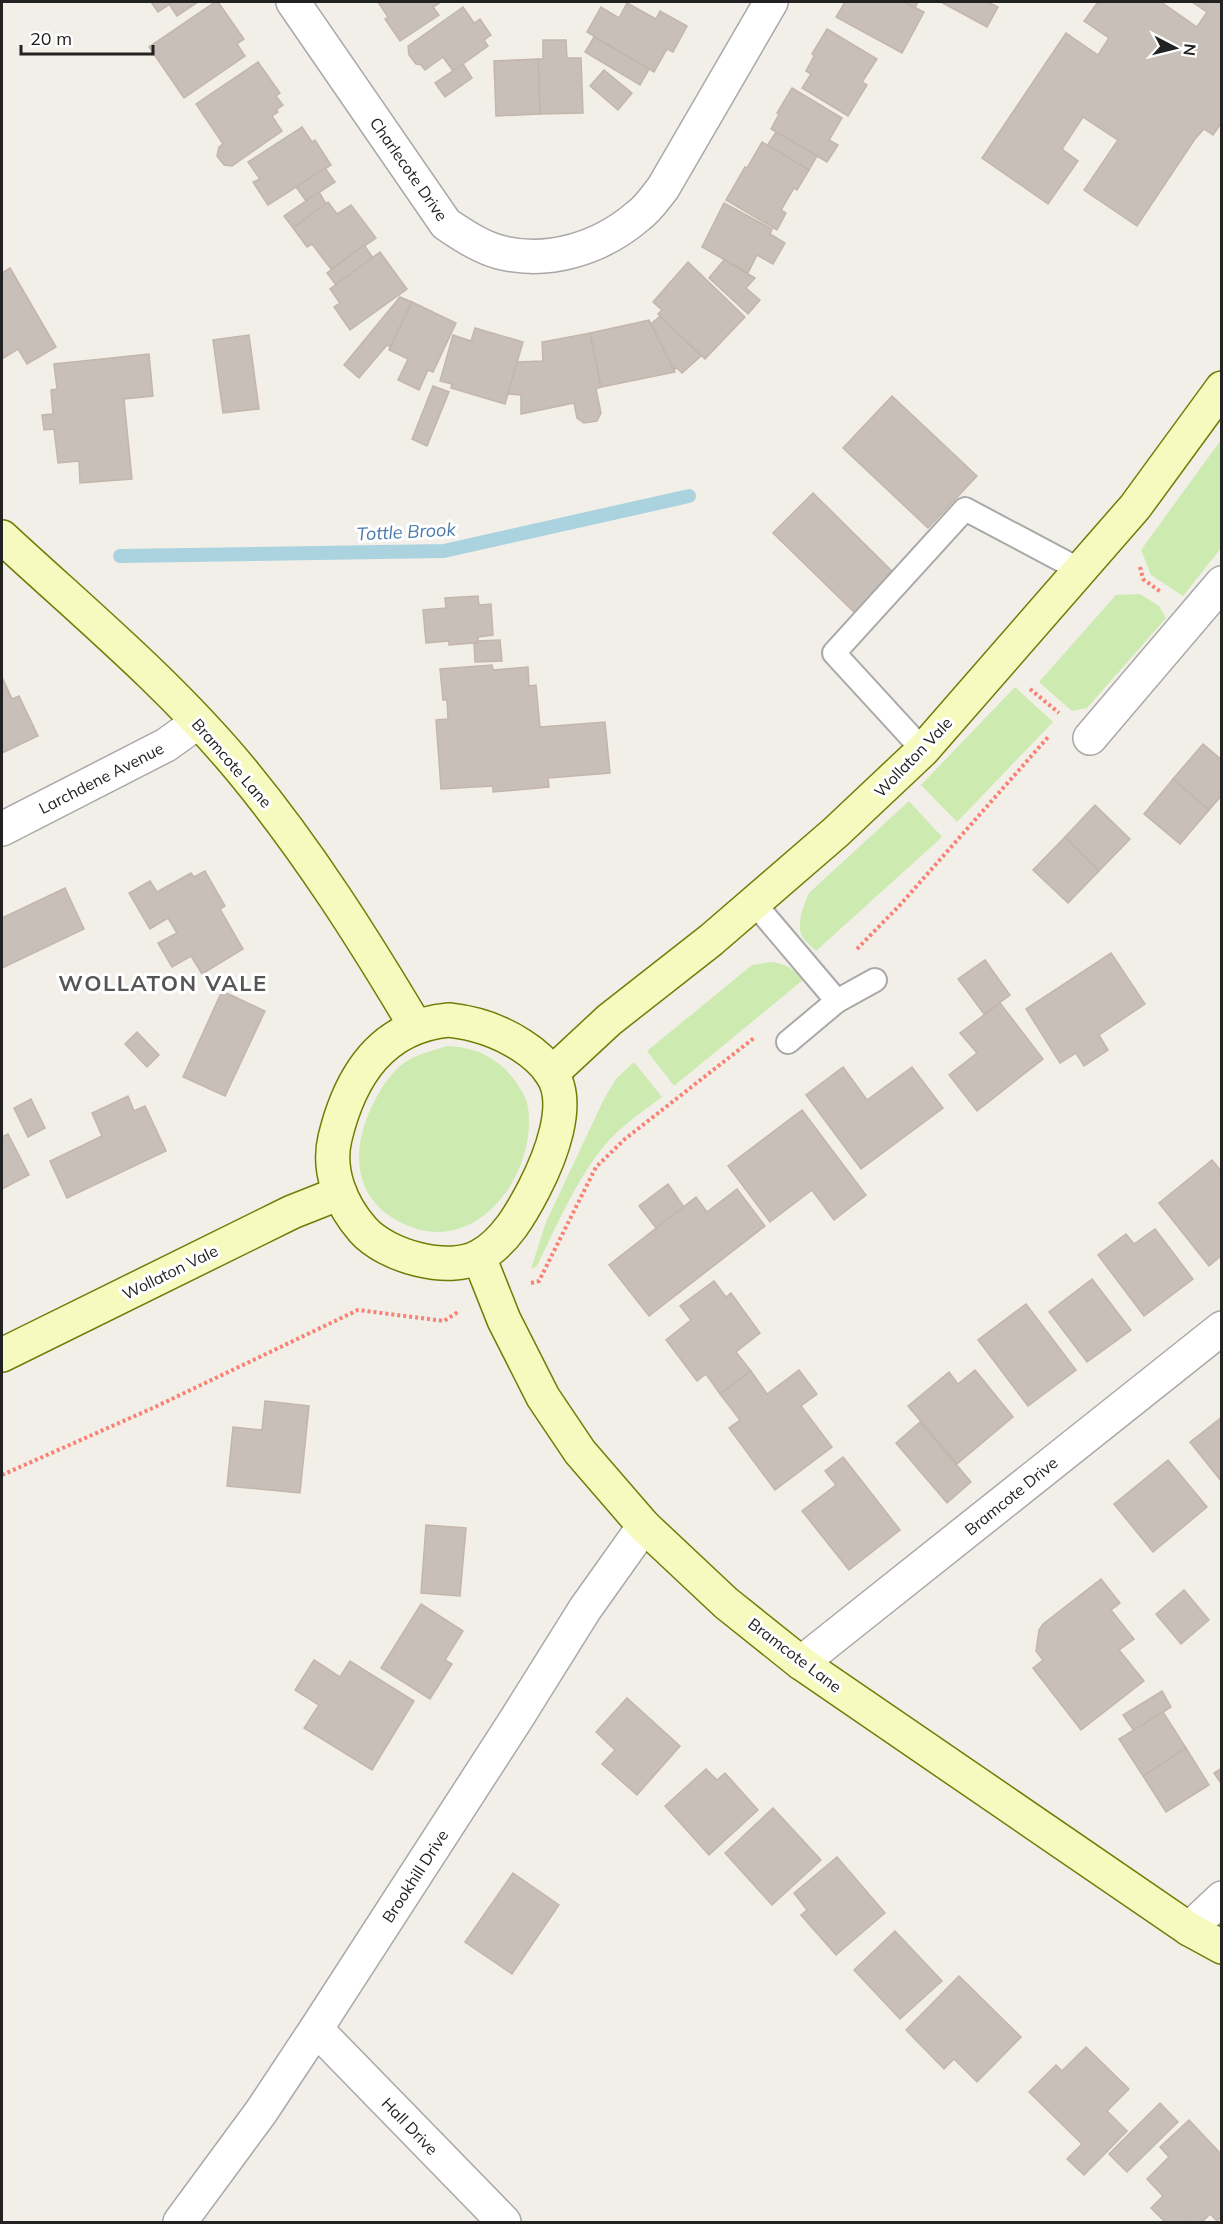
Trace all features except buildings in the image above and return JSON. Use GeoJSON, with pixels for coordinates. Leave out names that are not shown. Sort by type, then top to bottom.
{"type":"FeatureCollection","features":[{"type":"Feature","properties":{"kind":"street","name":"Charlecote Drive"},"geometry":{"type":"LineString","coordinates":[[292,2],[446,224],[469,239],[499,252],[535,256],[556,256],[594,244],[617,233],[640,215],[663,188],[771,2]]}},
{"type":"Feature","properties":{"kind":"street","name":"Wollaton Vale"},"geometry":{"type":"LineString","coordinates":[[552,1073],[609,1020],[754,903],[858,812],[923,750],[1135,507],[1221,388]]}},
{"type":"Feature","properties":{"kind":"street","name":"Bramcote Lane"},"geometry":{"type":"LineString","coordinates":[[2,537],[126,649],[242,770],[306,853],[365,942],[416,1027]]}},
{"type":"Feature","properties":{"kind":"street"},"geometry":{"type":"LineString","coordinates":[[1078,728],[1221,583]]}},
{"type":"Feature","properties":{"kind":"street","name":"Larchdene Avenue"},"geometry":{"type":"LineString","coordinates":[[2,829],[166,746],[198,722]]}},
{"type":"Feature","properties":{"kind":"street"},"geometry":{"type":"LineString","coordinates":[[449,1020],[483,1026],[510,1038],[530,1051],[552,1073],[559,1095],[558,1120],[553,1147],[526,1204],[512,1227],[491,1248],[479,1257],[466,1262],[446,1264],[425,1261],[384,1246],[367,1234],[355,1221],[334,1176],[334,1140],[347,1100],[358,1077],[370,1058],[402,1033],[416,1027],[433,1021],[449,1020]]}},
{"type":"Feature","properties":{"kind":"street","name":"Wollaton Vale"},"geometry":{"type":"LineString","coordinates":[[2,1355],[292,1212],[340,1193]]}},
{"type":"Feature","properties":{"kind":"street","name":"Bramcote Lane"},"geometry":{"type":"LineString","coordinates":[[479,1257],[504,1320],[543,1397],[580,1452],[644,1526],[726,1603],[801,1663],[1189,1929],[1221,1947]]}},
{"type":"Feature","properties":{"kind":"street","name":"Bramcote Drive"},"geometry":{"type":"LineString","coordinates":[[801,1663],[1221,1328]]}},
{"type":"Feature","properties":{"kind":"street","name":"Brookhill Drive"},"geometry":{"type":"LineString","coordinates":[[180,2223],[261,2112],[515,1721],[585,1609],[644,1526]]}},
{"type":"Feature","properties":{"kind":"street"},"geometry":{"type":"LineString","coordinates":[[1189,1929],[1221,1898]]}},
{"type":"Feature","properties":{"kind":"street","name":"Hall Drive"},"geometry":{"type":"LineString","coordinates":[[316,2029],[504,2223]]}},
{"type":"Feature","properties":{"kind":"lane"},"geometry":{"type":"LineString","coordinates":[[923,750],[834,653],[965,509],[1080,570]]}},
{"type":"Feature","properties":{"kind":"lane"},"geometry":{"type":"LineString","coordinates":[[754,903],[837,1001]]}},
{"type":"Feature","properties":{"kind":"lane"},"geometry":{"type":"LineString","coordinates":[[788,1041],[837,1001],[875,980]]}},
{"type":"Feature","properties":{"kind":"path"},"geometry":{"type":"LineString","coordinates":[[999,665],[1078,728]]}},
{"type":"Feature","properties":{"kind":"green space"},"geometry":{"type":"Polygon","coordinates":[[[1221,440],[1221,548],[1183,596],[1151,575],[1141,550],[1221,440]]]}},
{"type":"Feature","properties":{"kind":"green space"},"geometry":{"type":"Polygon","coordinates":[[[1140,594],[1159,606],[1166,618],[1087,708],[1072,711],[1039,682],[1116,595],[1140,594]]]}},
{"type":"Feature","properties":{"kind":"green space"},"geometry":{"type":"Polygon","coordinates":[[[1015,687],[1053,722],[957,822],[921,785],[1015,687]]]}},
{"type":"Feature","properties":{"kind":"green space"},"geometry":{"type":"Polygon","coordinates":[[[909,801],[942,837],[816,951],[803,938],[800,931],[801,914],[809,893],[909,801]]]}},
{"type":"Feature","properties":{"kind":"green space"},"geometry":{"type":"Polygon","coordinates":[[[770,962],[789,967],[803,980],[674,1086],[647,1051],[752,965],[770,962]]]}},
{"type":"Feature","properties":{"kind":"green space"},"geometry":{"type":"Polygon","coordinates":[[[447,1046],[486,1055],[502,1066],[516,1082],[527,1103],[528,1133],[523,1159],[512,1183],[496,1204],[477,1220],[454,1230],[429,1231],[402,1223],[385,1212],[372,1199],[364,1184],[359,1151],[368,1116],[379,1093],[392,1075],[414,1057],[447,1046]]]}},
{"type":"Feature","properties":{"kind":"green space"},"geometry":{"type":"Polygon","coordinates":[[[634,1062],[662,1097],[618,1132],[595,1158],[568,1203],[537,1266],[531,1269],[546,1222],[604,1099],[616,1079],[634,1062]]]}},
{"type":"Feature","properties":{"kind":"waterway","name":"Tottle Brook"},"geometry":{"type":"LineString","coordinates":[[120,556],[444,551],[689,496]]}},
{"type":"Feature","properties":{"kind":"district","name":"WOLLATON VALE"},"geometry":{"type":"Point","coordinates":[163,983]}}]}
